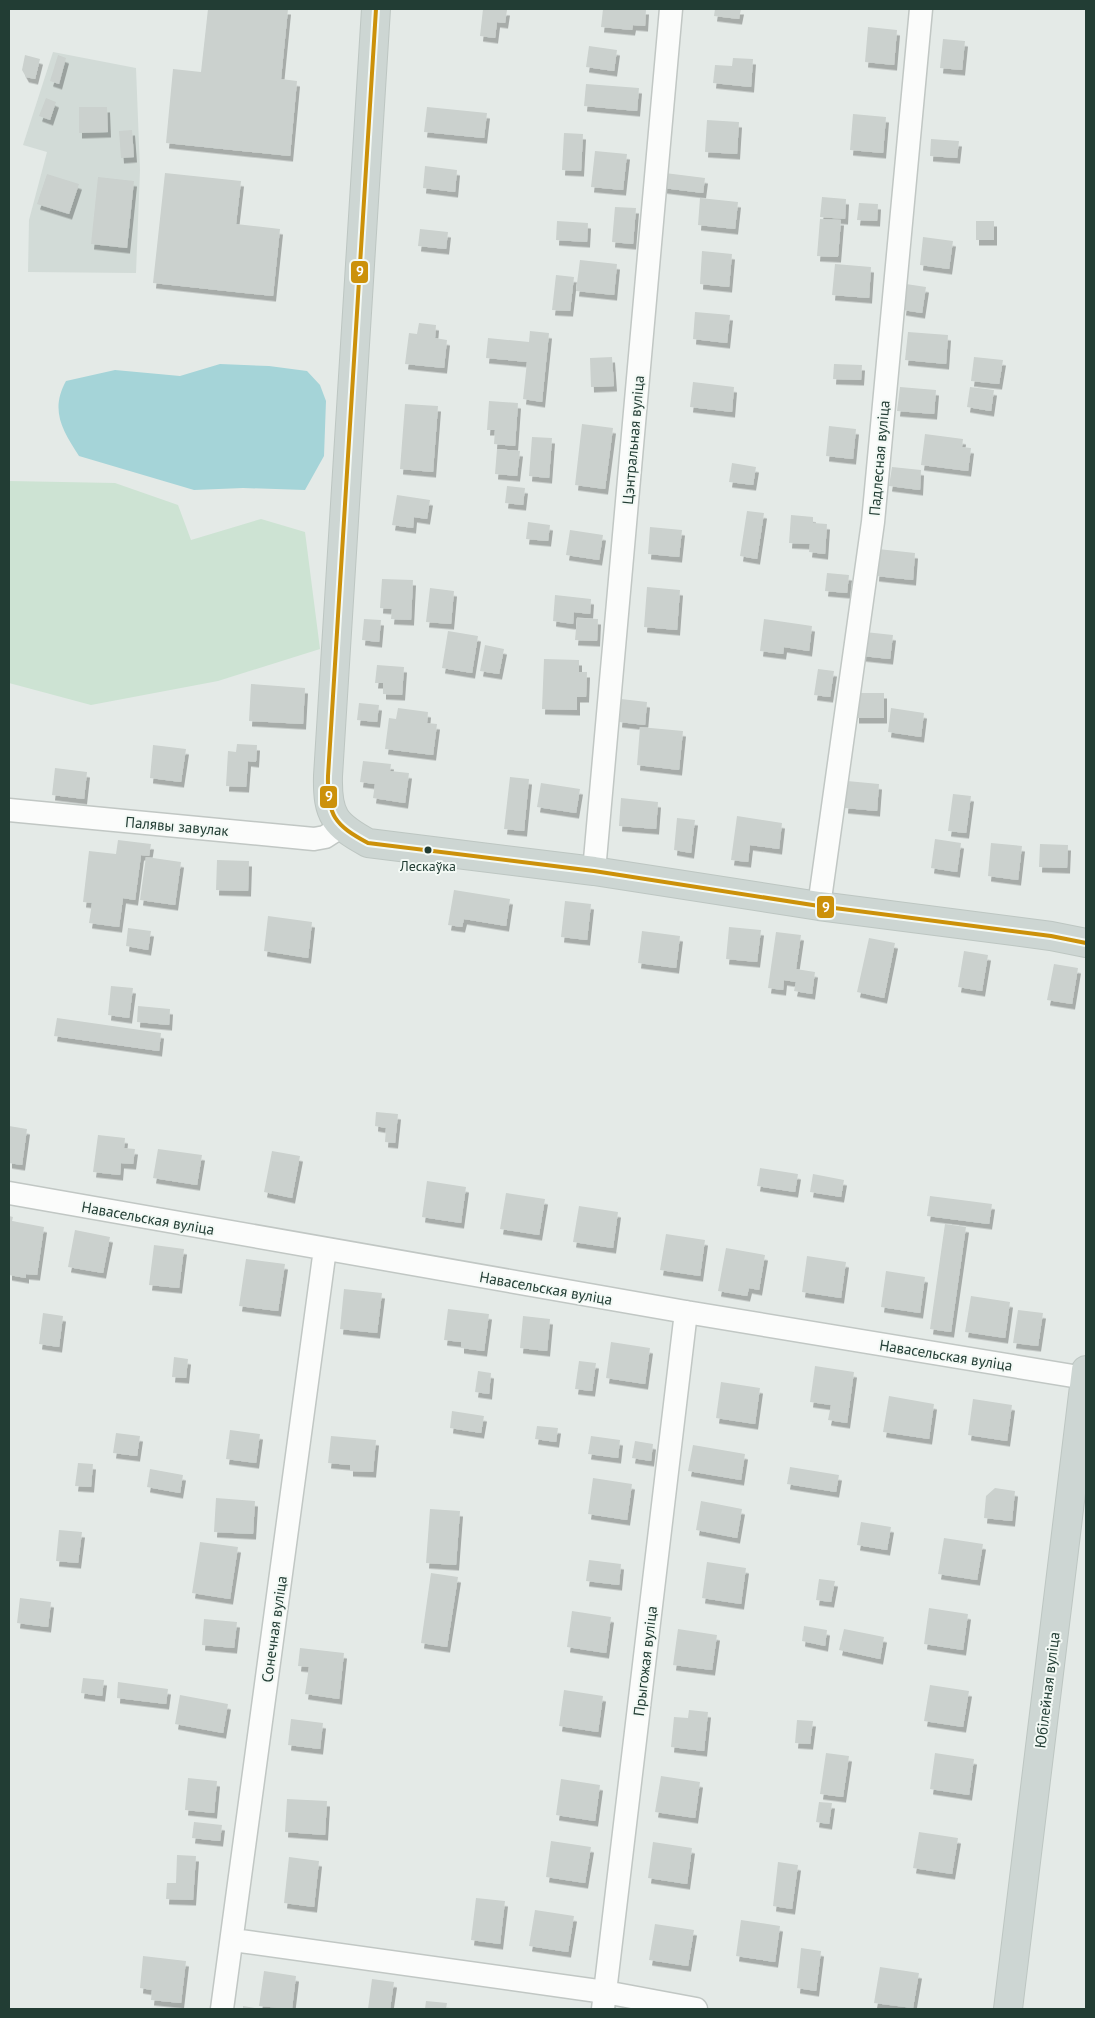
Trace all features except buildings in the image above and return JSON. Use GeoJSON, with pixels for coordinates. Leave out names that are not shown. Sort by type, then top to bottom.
{"type":"FeatureCollection","features":[{"type":"Feature","properties":{"kind":"main road"},"geometry":{"type":"LineString","coordinates":[[376,9],[328,776],[328,798],[335,819],[348,832],[368,843],[594,871],[819,906],[1051,936],[1086,943]]}},
{"type":"Feature","properties":{"kind":"main road","name":"Юбілейная вуліца"},"geometry":{"type":"LineString","coordinates":[[1008,2009],[1086,1374]]}},
{"type":"Feature","properties":{"kind":"street","name":"Цэнтральная вуліца"},"geometry":{"type":"LineString","coordinates":[[594,871],[671,9]]}},
{"type":"Feature","properties":{"kind":"street","name":"Падлесная вуліца"},"geometry":{"type":"LineString","coordinates":[[819,906],[873,522],[921,9]]}},
{"type":"Feature","properties":{"kind":"street","name":"Палявы завулак"},"geometry":{"type":"LineString","coordinates":[[9,810],[314,839],[325,836],[342,826]]}},
{"type":"Feature","properties":{"kind":"street","name":"Навасельская вуліца"},"geometry":{"type":"LineString","coordinates":[[9,1193],[686,1312],[1086,1374]]}},
{"type":"Feature","properties":{"kind":"street","name":"Сонечная вуліца"},"geometry":{"type":"LineString","coordinates":[[222,2009],[233,1940],[325,1250]]}},
{"type":"Feature","properties":{"kind":"street","name":"Прыгожая вуліца"},"geometry":{"type":"LineString","coordinates":[[604,2001],[686,1312]]}},
{"type":"Feature","properties":{"kind":"street"},"geometry":{"type":"LineString","coordinates":[[233,1940],[428,1969],[604,2001],[696,2009]]}},
{"type":"Feature","properties":{"kind":"shaded area"},"geometry":{"type":"Polygon","coordinates":[[[53,52],[136,68],[140,170],[136,273],[28,272],[29,220],[47,152],[23,145],[53,52]]]}},
{"type":"Feature","properties":{"kind":"green space"},"geometry":{"type":"Polygon","coordinates":[[[9,481],[115,483],[178,505],[191,540],[261,519],[305,532],[320,649],[218,681],[91,705],[9,683],[9,481]]]}},
{"type":"Feature","properties":{"kind":"water"},"geometry":{"type":"Polygon","coordinates":[[[220,364],[269,366],[307,371],[320,385],[326,401],[324,456],[305,490],[243,488],[194,490],[79,456],[63,428],[60,420],[59,401],[66,381],[115,370],[180,376],[220,364]]]}},
{"type":"Feature","properties":{"kind":"transit line","name":"9"},"geometry":{"type":"LineString","coordinates":[[376,9],[328,776],[329,801],[335,818],[348,831],[368,843],[594,871],[819,906],[1051,936],[1086,943]]}},
{"type":"Feature","properties":{"kind":"place","name":"Лескаўка"},"geometry":{"type":"Point","coordinates":[428,850]}}]}
